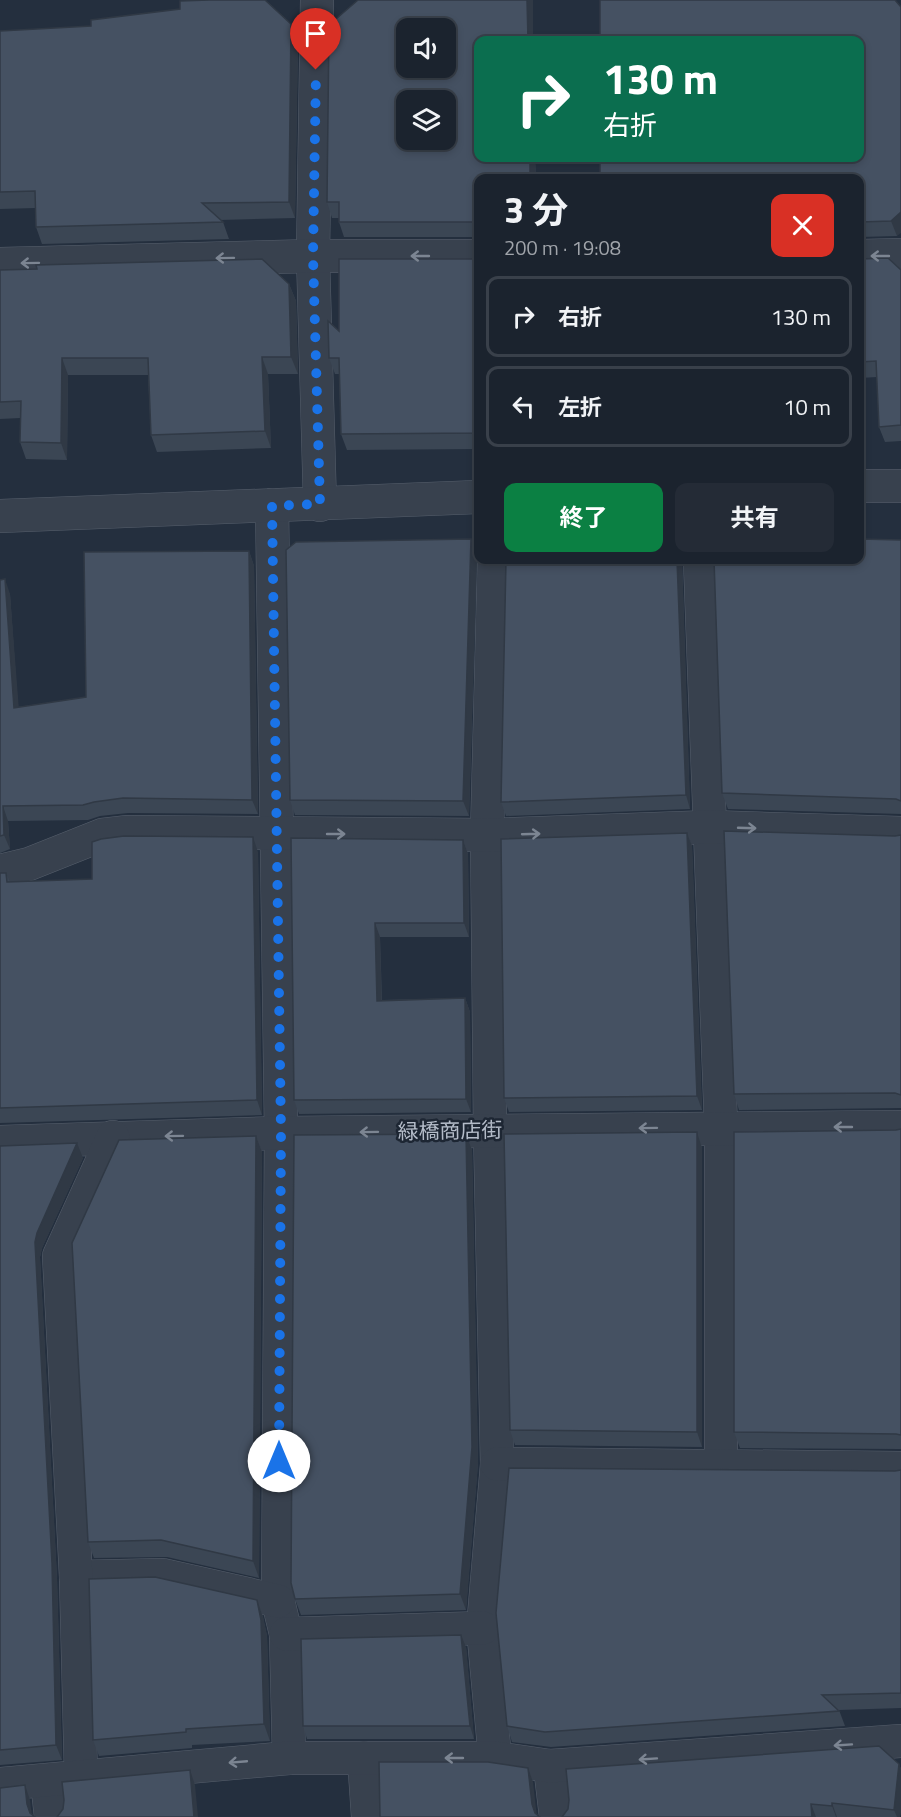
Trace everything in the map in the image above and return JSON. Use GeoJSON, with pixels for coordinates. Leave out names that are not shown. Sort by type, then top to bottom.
{"type":"FeatureCollection","features":[{"type":"Feature","properties":{"kind":"street"},"geometry":{"type":"LineString","coordinates":[[317,0],[313,256],[320,504]]}},
{"type":"Feature","properties":{"kind":"street"},"geometry":{"type":"LineString","coordinates":[[864,256],[901,255]]}},
{"type":"Feature","properties":{"kind":"street"},"geometry":{"type":"LineString","coordinates":[[0,264],[313,256],[474,256]]}},
{"type":"Feature","properties":{"kind":"street"},"geometry":{"type":"LineString","coordinates":[[864,486],[901,486]]}},
{"type":"Feature","properties":{"kind":"street"},"geometry":{"type":"LineString","coordinates":[[0,516],[474,497]]}},
{"type":"Feature","properties":{"kind":"street"},"geometry":{"type":"LineString","coordinates":[[272,506],[281,1133],[278,1601],[286,1634],[289,1758]]}},
{"type":"Feature","properties":{"kind":"street"},"geometry":{"type":"LineString","coordinates":[[494,564],[487,835],[497,1464],[483,1628],[495,1758]]}},
{"type":"Feature","properties":{"kind":"street"},"geometry":{"type":"LineString","coordinates":[[700,564],[721,1127],[721,1465]]}},
{"type":"Feature","properties":{"kind":"street"},"geometry":{"type":"LineString","coordinates":[[0,871],[29,864],[102,835],[128,832],[487,835],[710,827],[901,833]]}},
{"type":"Feature","properties":{"kind":"street","name":"緑橋商店街"},"geometry":{"type":"LineString","coordinates":[[0,1142],[281,1133],[901,1127]]}},
{"type":"Feature","properties":{"kind":"street"},"geometry":{"type":"LineString","coordinates":[[81,1777],[76,1577],[58,1256],[113,1137]]}},
{"type":"Feature","properties":{"kind":"street"},"geometry":{"type":"LineString","coordinates":[[497,1464],[901,1468]]}},
{"type":"Feature","properties":{"kind":"street"},"geometry":{"type":"LineString","coordinates":[[76,1577],[164,1575],[278,1601]]}},
{"type":"Feature","properties":{"kind":"street"},"geometry":{"type":"LineString","coordinates":[[286,1634],[483,1628]]}},
{"type":"Feature","properties":{"kind":"street"},"geometry":{"type":"LineString","coordinates":[[0,1785],[289,1758],[495,1758],[550,1766],[901,1741]]}},
{"type":"Feature","properties":{"kind":"street"},"geometry":{"type":"LineString","coordinates":[[364,1758],[368,1817]]}},
{"type":"Feature","properties":{"kind":"street"},"geometry":{"type":"LineString","coordinates":[[550,1766],[556,1817]]}},
{"type":"Feature","properties":{"kind":"street"},"geometry":{"type":"LineString","coordinates":[[47,1781],[51,1817]]}},
{"type":"Feature","properties":{"kind":"building"},"geometry":{"type":"Polygon","coordinates":[[[265,0],[291,24],[289,202],[202,203],[223,222],[36,227],[35,191],[0,192],[0,31],[91,26],[91,20],[180,9],[180,1],[265,0]]]}},
{"type":"Feature","properties":{"kind":"building"},"geometry":{"type":"Polygon","coordinates":[[[358,0],[527,0],[528,36],[474,36],[474,162],[530,162],[530,174],[474,174],[474,222],[339,222],[339,202],[327,202],[329,25],[358,0]]]}},
{"type":"Feature","properties":{"kind":"building"},"geometry":{"type":"Polygon","coordinates":[[[600,0],[895,0],[901,7],[901,212],[891,221],[864,222],[864,174],[600,174],[600,162],[864,162],[864,36],[600,36],[600,0]]]}},
{"type":"Feature","properties":{"kind":"building"},"geometry":{"type":"Polygon","coordinates":[[[474,258],[474,433],[341,434],[339,358],[329,358],[328,321],[339,331],[339,259],[474,258]]]}},
{"type":"Feature","properties":{"kind":"building"},"geometry":{"type":"Polygon","coordinates":[[[888,258],[901,270],[901,425],[879,427],[876,361],[864,362],[864,259],[888,258]]]}},
{"type":"Feature","properties":{"kind":"building"},"geometry":{"type":"Polygon","coordinates":[[[262,259],[289,284],[291,357],[262,357],[265,431],[151,435],[148,358],[62,358],[61,443],[20,442],[21,401],[0,402],[0,270],[37,269],[36,265],[262,259]]]}},
{"type":"Feature","properties":{"kind":"building"},"geometry":{"type":"Polygon","coordinates":[[[471,539],[463,801],[290,800],[286,550],[296,542],[471,539]]]}},
{"type":"Feature","properties":{"kind":"building"},"geometry":{"type":"Polygon","coordinates":[[[864,539],[901,540],[901,801],[722,793],[714,564],[864,564],[864,539]]]}},
{"type":"Feature","properties":{"kind":"building"},"geometry":{"type":"Polygon","coordinates":[[[249,551],[252,800],[123,798],[83,805],[3,806],[4,835],[0,836],[0,580],[5,579],[14,708],[86,697],[84,552],[249,551]]]}},
{"type":"Feature","properties":{"kind":"building"},"geometry":{"type":"Polygon","coordinates":[[[506,564],[677,564],[686,795],[501,802],[506,564]]]}},
{"type":"Feature","properties":{"kind":"building"},"geometry":{"type":"Polygon","coordinates":[[[724,831],[901,835],[901,1095],[895,1093],[734,1094],[724,831]]]}},
{"type":"Feature","properties":{"kind":"building"},"geometry":{"type":"Polygon","coordinates":[[[687,833],[697,1096],[504,1098],[501,839],[687,833]]]}},
{"type":"Feature","properties":{"kind":"building"},"geometry":{"type":"Polygon","coordinates":[[[124,836],[253,837],[257,1100],[0,1108],[0,873],[6,873],[7,882],[92,879],[92,842],[124,836]]]}},
{"type":"Feature","properties":{"kind":"building"},"geometry":{"type":"Polygon","coordinates":[[[291,838],[463,840],[464,923],[375,923],[377,1001],[465,998],[466,1099],[294,1100],[291,838]]]}},
{"type":"Feature","properties":{"kind":"building"},"geometry":{"type":"Polygon","coordinates":[[[901,1129],[901,1435],[734,1432],[734,1132],[901,1129]]]}},
{"type":"Feature","properties":{"kind":"building"},"geometry":{"type":"Polygon","coordinates":[[[697,1132],[697,1432],[510,1430],[504,1134],[697,1132]]]}},
{"type":"Feature","properties":{"kind":"building"},"geometry":{"type":"Polygon","coordinates":[[[466,1134],[472,1447],[460,1594],[295,1599],[291,1583],[294,1135],[466,1134]]]}},
{"type":"Feature","properties":{"kind":"building"},"geometry":{"type":"Polygon","coordinates":[[[256,1136],[253,1561],[161,1540],[88,1542],[72,1243],[119,1140],[256,1136]]]}},
{"type":"Feature","properties":{"kind":"building"},"geometry":{"type":"Polygon","coordinates":[[[77,1143],[35,1242],[52,1563],[56,1745],[0,1750],[0,1146],[77,1143]]]}},
{"type":"Feature","properties":{"kind":"building"},"geometry":{"type":"Polygon","coordinates":[[[509,1468],[901,1470],[901,1693],[822,1695],[839,1711],[545,1732],[507,1726],[496,1613],[509,1468]]]}},
{"type":"Feature","properties":{"kind":"building"},"geometry":{"type":"Polygon","coordinates":[[[155,1577],[257,1600],[261,1620],[264,1724],[186,1729],[186,1732],[93,1740],[89,1579],[155,1577]]]}},
{"type":"Feature","properties":{"kind":"building"},"geometry":{"type":"Polygon","coordinates":[[[461,1635],[470,1726],[303,1726],[301,1639],[461,1635]]]}},
{"type":"Feature","properties":{"kind":"building"},"geometry":{"type":"Polygon","coordinates":[[[879,1746],[899,1764],[894,1810],[832,1803],[832,1806],[811,1804],[812,1817],[562,1817],[568,1809],[569,1800],[566,1769],[879,1746]]]}},
{"type":"Feature","properties":{"kind":"building"},"geometry":{"type":"Polygon","coordinates":[[[379,1762],[488,1762],[528,1768],[532,1804],[535,1813],[540,1817],[380,1817],[379,1762]]]}},
{"type":"Feature","properties":{"kind":"building"},"geometry":{"type":"Polygon","coordinates":[[[190,1770],[194,1817],[57,1817],[63,1809],[62,1782],[190,1770]]]}},
{"type":"Feature","properties":{"kind":"building"},"geometry":{"type":"Polygon","coordinates":[[[25,1785],[27,1804],[30,1813],[35,1817],[0,1817],[0,1788],[25,1785]]]}},
{"type":"Feature","properties":{"kind":"route"},"geometry":{"type":"LineString","coordinates":[[279,1461],[281,1133],[272,506],[320,504],[313,256],[316,70]]}}]}
